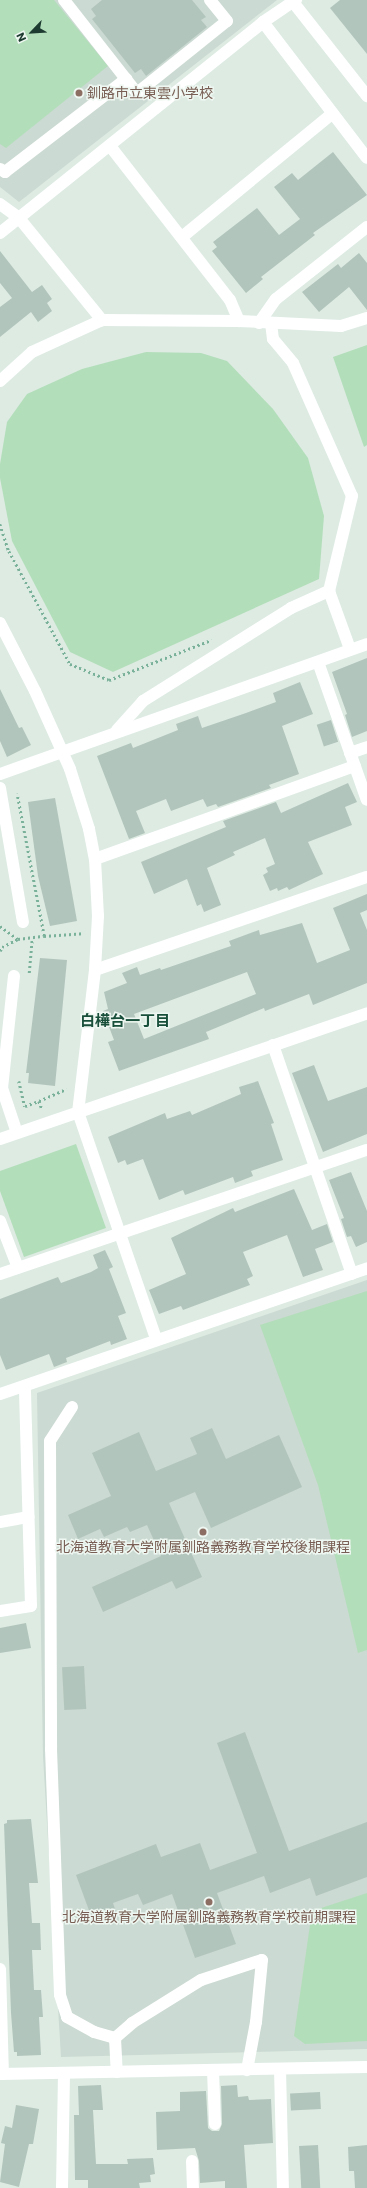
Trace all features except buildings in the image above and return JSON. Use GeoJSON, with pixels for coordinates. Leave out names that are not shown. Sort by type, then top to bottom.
{"type":"FeatureCollection","features":[{"type":"Feature","properties":{"kind":"street"},"geometry":{"type":"LineString","coordinates":[[64,0],[137,93],[227,20],[210,0]]}},
{"type":"Feature","properties":{"kind":"street"},"geometry":{"type":"LineString","coordinates":[[0,233],[263,22],[294,1],[367,96]]}},
{"type":"Feature","properties":{"kind":"street"},"geometry":{"type":"LineString","coordinates":[[263,22],[367,158]]}},
{"type":"Feature","properties":{"kind":"street"},"geometry":{"type":"LineString","coordinates":[[0,169],[5,172],[126,79]]}},
{"type":"Feature","properties":{"kind":"street"},"geometry":{"type":"LineString","coordinates":[[182,238],[332,114]]}},
{"type":"Feature","properties":{"kind":"street"},"geometry":{"type":"LineString","coordinates":[[110,146],[230,300],[239,321]]}},
{"type":"Feature","properties":{"kind":"street"},"geometry":{"type":"LineString","coordinates":[[0,204],[19,218],[102,320]]}},
{"type":"Feature","properties":{"kind":"street"},"geometry":{"type":"LineString","coordinates":[[350,650],[330,591],[352,496],[293,363],[273,340],[265,323],[276,299],[367,227]]}},
{"type":"Feature","properties":{"kind":"street"},"geometry":{"type":"LineString","coordinates":[[0,381],[32,352],[102,320],[239,321],[341,326],[367,318]]}},
{"type":"Feature","properties":{"kind":"street"},"geometry":{"type":"LineString","coordinates":[[116,730],[143,700],[291,608],[330,591]]}},
{"type":"Feature","properties":{"kind":"street"},"geometry":{"type":"LineString","coordinates":[[0,623],[36,691],[62,750],[89,829],[95,859],[98,916],[95,970],[78,1112],[156,1339]]}},
{"type":"Feature","properties":{"kind":"street"},"geometry":{"type":"LineString","coordinates":[[0,774],[116,730],[367,644]]}},
{"type":"Feature","properties":{"kind":"street"},"geometry":{"type":"LineString","coordinates":[[318,662],[367,800]]}},
{"type":"Feature","properties":{"kind":"street"},"geometry":{"type":"LineString","coordinates":[[350,753],[367,747]]}},
{"type":"Feature","properties":{"kind":"street"},"geometry":{"type":"LineString","coordinates":[[95,859],[355,766]]}},
{"type":"Feature","properties":{"kind":"street"},"geometry":{"type":"LineString","coordinates":[[0,788],[23,922]]}},
{"type":"Feature","properties":{"kind":"street"},"geometry":{"type":"LineString","coordinates":[[95,970],[367,877]]}},
{"type":"Feature","properties":{"kind":"street"},"geometry":{"type":"LineString","coordinates":[[14,976],[2,1088],[17,1133]]}},
{"type":"Feature","properties":{"kind":"street"},"geometry":{"type":"LineString","coordinates":[[0,1139],[367,1013]]}},
{"type":"Feature","properties":{"kind":"street"},"geometry":{"type":"LineString","coordinates":[[273,1045],[352,1274]]}},
{"type":"Feature","properties":{"kind":"street"},"geometry":{"type":"LineString","coordinates":[[0,1274],[367,1150]]}},
{"type":"Feature","properties":{"kind":"street"},"geometry":{"type":"LineString","coordinates":[[0,1221],[18,1268]]}},
{"type":"Feature","properties":{"kind":"street"},"geometry":{"type":"LineString","coordinates":[[0,1394],[25,1388],[156,1339],[367,1268]]}},
{"type":"Feature","properties":{"kind":"street"},"geometry":{"type":"LineString","coordinates":[[0,1611],[31,1606],[25,1388]]}},
{"type":"Feature","properties":{"kind":"street"},"geometry":{"type":"LineString","coordinates":[[72,1407],[50,1441],[51,1749],[60,1995],[67,2016],[94,2032],[115,2038]]}},
{"type":"Feature","properties":{"kind":"street"},"geometry":{"type":"LineString","coordinates":[[0,1522],[29,1517]]}},
{"type":"Feature","properties":{"kind":"street"},"geometry":{"type":"LineString","coordinates":[[115,2038],[143,2015],[200,1980],[262,1960],[256,2022],[247,2070]]}},
{"type":"Feature","properties":{"kind":"street"},"geometry":{"type":"LineString","coordinates":[[0,1969],[2,2074],[367,2067]]}},
{"type":"Feature","properties":{"kind":"street"},"geometry":{"type":"LineString","coordinates":[[115,2038],[117,2072]]}},
{"type":"Feature","properties":{"kind":"street"},"geometry":{"type":"LineString","coordinates":[[280,2069],[283,2188]]}},
{"type":"Feature","properties":{"kind":"street"},"geometry":{"type":"LineString","coordinates":[[213,2070],[215,2124]]}},
{"type":"Feature","properties":{"kind":"street"},"geometry":{"type":"LineString","coordinates":[[62,2188],[64,2073]]}},
{"type":"Feature","properties":{"kind":"street"},"geometry":{"type":"LineString","coordinates":[[192,2161],[193,2188]]}},
{"type":"Feature","properties":{"kind":"path"},"geometry":{"type":"LineString","coordinates":[[0,524],[9,551],[70,664],[109,680],[218,637]]}},
{"type":"Feature","properties":{"kind":"path"},"geometry":{"type":"LineString","coordinates":[[0,926],[18,939]]}},
{"type":"Feature","properties":{"kind":"path"},"geometry":{"type":"LineString","coordinates":[[44,936],[89,932]]}},
{"type":"Feature","properties":{"kind":"path"},"geometry":{"type":"LineString","coordinates":[[28,976],[32,938]]}},
{"type":"Feature","properties":{"kind":"path"},"geometry":{"type":"LineString","coordinates":[[19,1076],[18,1084],[25,1106],[68,1088]]}},
{"type":"Feature","properties":{"kind":"path"},"geometry":{"type":"LineString","coordinates":[[39,1101],[46,1124]]}},
{"type":"Feature","properties":{"kind":"shaded area","name":"釧路市立東雲小学校"},"geometry":{"type":"Polygon","coordinates":[[[0,0],[277,0],[19,202],[0,187],[0,0]]]}},
{"type":"Feature","properties":{"kind":"shaded area"},"geometry":{"type":"Polygon","coordinates":[[[367,1280],[367,2049],[61,2057],[43,1756],[37,1393],[367,1280]]]}},
{"type":"Feature","properties":{"kind":"green space"},"geometry":{"type":"Polygon","coordinates":[[[0,0],[54,0],[108,66],[6,148],[0,144],[0,0]]]}},
{"type":"Feature","properties":{"kind":"green space"},"geometry":{"type":"Polygon","coordinates":[[[367,345],[367,445],[364,447],[333,357],[367,345]]]}},
{"type":"Feature","properties":{"kind":"green space"},"geometry":{"type":"Polygon","coordinates":[[[146,352],[201,353],[227,361],[273,409],[308,458],[324,516],[319,579],[113,672],[70,652],[12,541],[0,478],[0,464],[7,422],[27,394],[82,369],[146,352]]]}},
{"type":"Feature","properties":{"kind":"green space"},"geometry":{"type":"Polygon","coordinates":[[[76,1144],[106,1228],[24,1257],[0,1191],[0,1171],[76,1144]]]}},
{"type":"Feature","properties":{"kind":"green space"},"geometry":{"type":"Polygon","coordinates":[[[367,1291],[367,1650],[358,1653],[318,1485],[260,1325],[367,1291]]]}},
{"type":"Feature","properties":{"kind":"green space"},"geometry":{"type":"Polygon","coordinates":[[[367,1893],[367,2041],[305,2044],[294,2036],[312,1911],[367,1893]]]}},
{"type":"Feature","properties":{"kind":"place","name":"釧路市立東雲小学校"},"geometry":{"type":"Point","coordinates":[79,93]}},
{"type":"Feature","properties":{"kind":"place","name":"北海道教育大学附属釧路義務教育学校後期課程"},"geometry":{"type":"Point","coordinates":[203,1532]}},
{"type":"Feature","properties":{"kind":"place","name":"北海道教育大学附属釧路義務教育学校前期課程"},"geometry":{"type":"Point","coordinates":[209,1902]}},
{"type":"Feature","properties":{"kind":"district","name":"白樺台一丁目"},"geometry":{"type":"Point","coordinates":[125,1021]}}]}
